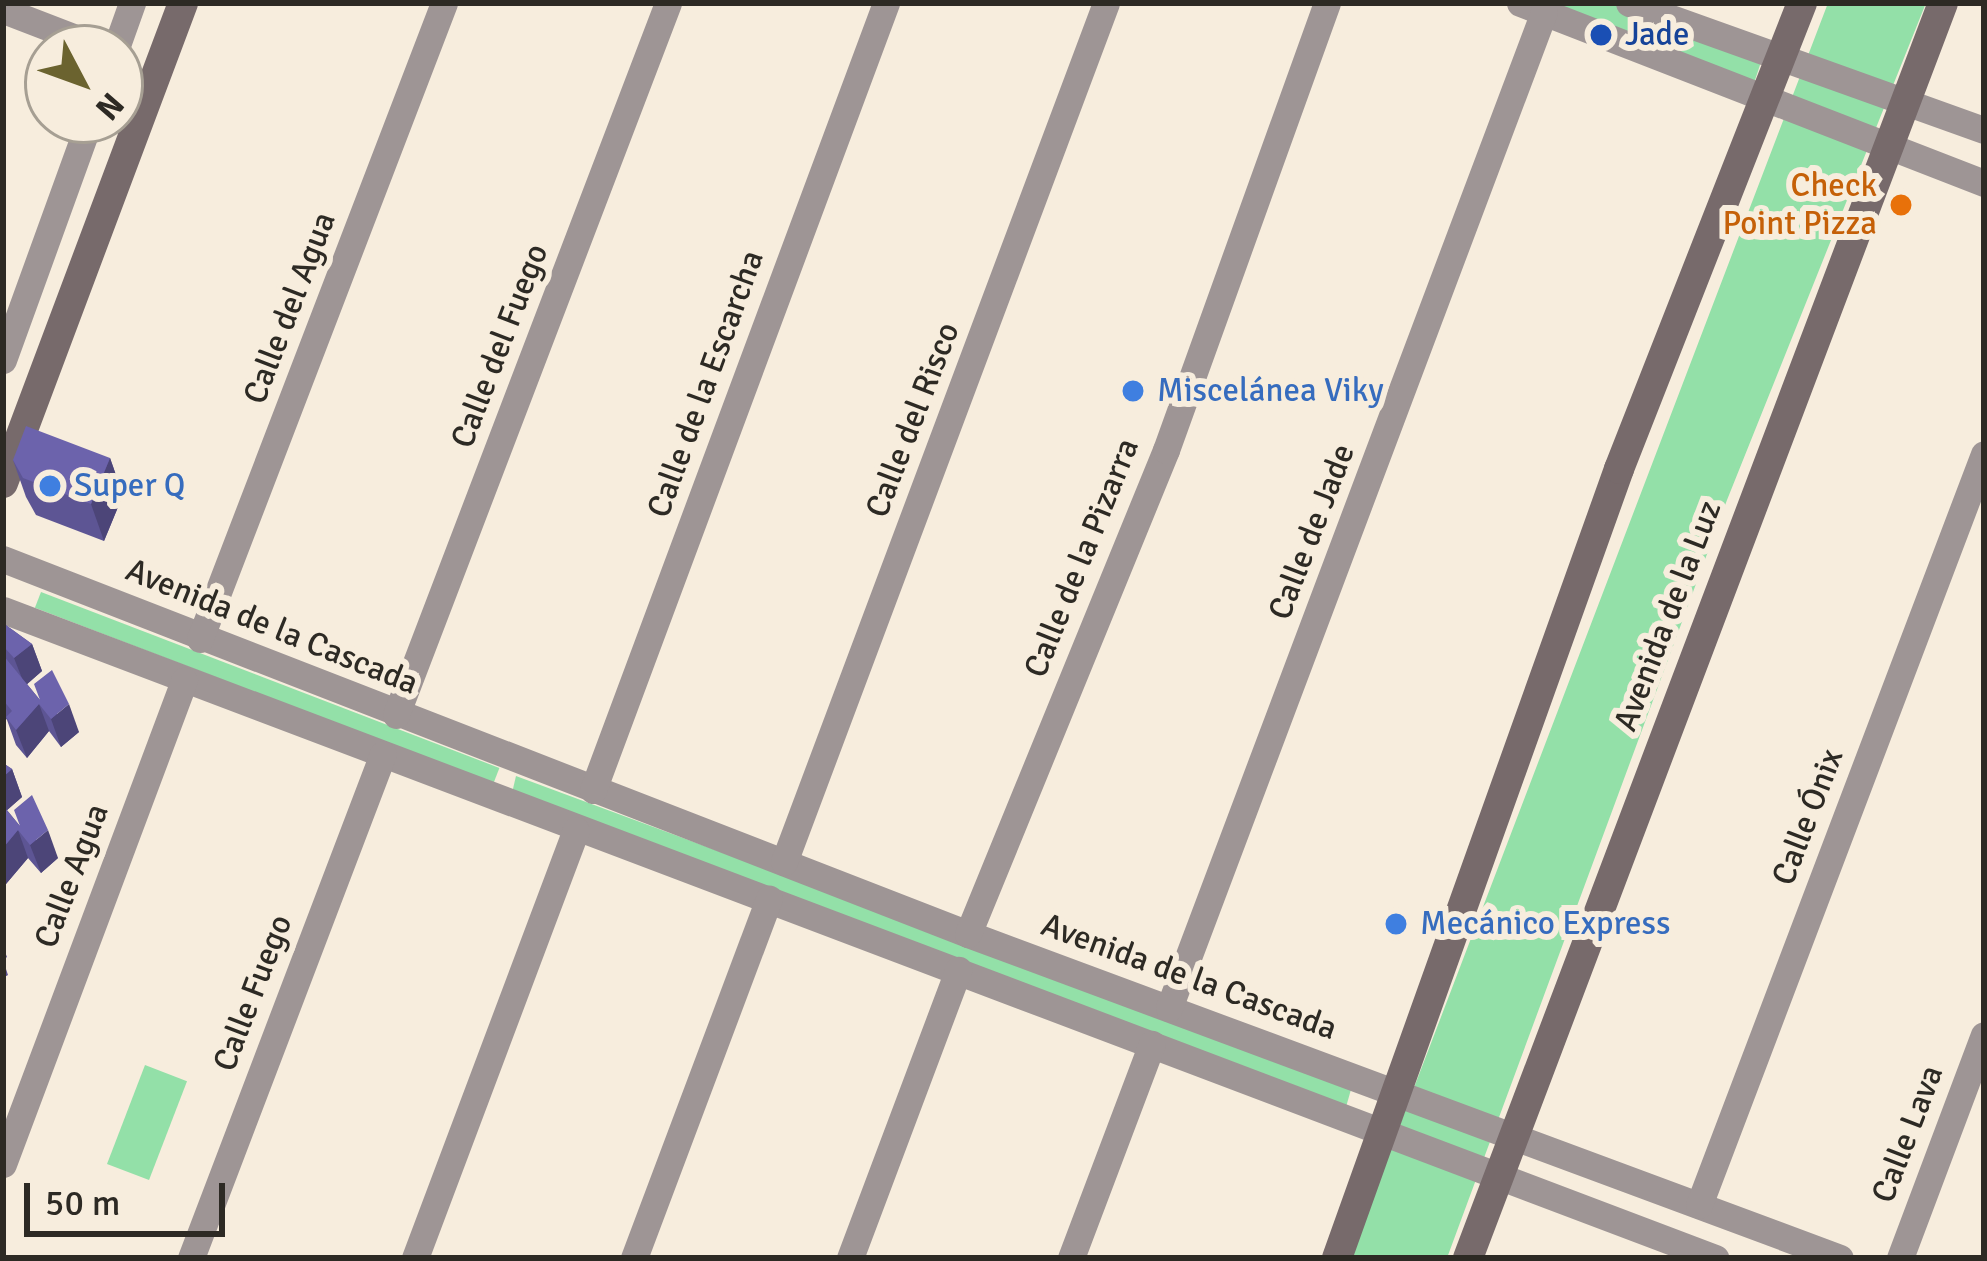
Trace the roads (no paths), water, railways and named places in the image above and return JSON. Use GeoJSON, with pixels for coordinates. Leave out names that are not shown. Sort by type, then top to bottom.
{"type":"FeatureCollection","features":[{"type":"Feature","properties":{"kind":"main road"},"geometry":{"type":"LineString","coordinates":[[3,483],[183,3]]}},
{"type":"Feature","properties":{"kind":"main road"},"geometry":{"type":"LineString","coordinates":[[1336,1258],[1619,469],[1802,3]]}},
{"type":"Feature","properties":{"kind":"main road","name":"Avenida de la Luz"},"geometry":{"type":"LineString","coordinates":[[1468,1258],[1485,1173],[1943,3]]}},
{"type":"Feature","properties":{"kind":"street","name":"Calle del Agua"},"geometry":{"type":"LineString","coordinates":[[200,639],[444,3]]}},
{"type":"Feature","properties":{"kind":"street","name":"Calle del Fuego"},"geometry":{"type":"LineString","coordinates":[[396,715],[668,3]]}},
{"type":"Feature","properties":{"kind":"street","name":"Calle de la Escarcha"},"geometry":{"type":"LineString","coordinates":[[592,790],[886,3]]}},
{"type":"Feature","properties":{"kind":"street","name":"Calle del Risco"},"geometry":{"type":"LineString","coordinates":[[784,862],[1106,3]]}},
{"type":"Feature","properties":{"kind":"street","name":"Calle de la Pizarra"},"geometry":{"type":"LineString","coordinates":[[968,934],[1166,449],[1327,3]]}},
{"type":"Feature","properties":{"kind":"street"},"geometry":{"type":"LineString","coordinates":[[1628,3],[1984,130]]}},
{"type":"Feature","properties":{"kind":"street"},"geometry":{"type":"LineString","coordinates":[[1532,8],[1984,183]]}},
{"type":"Feature","properties":{"kind":"street","name":"Calle de Jade"},"geometry":{"type":"LineString","coordinates":[[1168,1008],[1532,8]]}},
{"type":"Feature","properties":{"kind":"street"},"geometry":{"type":"LineString","coordinates":[[3,10],[39,24]]}},
{"type":"Feature","properties":{"kind":"street"},"geometry":{"type":"LineString","coordinates":[[3,360],[81,144]]}},
{"type":"Feature","properties":{"kind":"street","name":"Calle Ónix"},"geometry":{"type":"LineString","coordinates":[[1699,1205],[1984,454]]}},
{"type":"Feature","properties":{"kind":"street","name":"Avenida de la Cascada"},"geometry":{"type":"LineString","coordinates":[[3,559],[968,934],[1840,1258]]}},
{"type":"Feature","properties":{"kind":"street"},"geometry":{"type":"LineString","coordinates":[[3,610],[576,830],[1383,1129],[1682,1252],[1715,1258]]}},
{"type":"Feature","properties":{"kind":"street","name":"Calle Agua"},"geometry":{"type":"LineString","coordinates":[[3,1164],[184,681]]}},
{"type":"Feature","properties":{"kind":"street","name":"Calle Fuego"},"geometry":{"type":"LineString","coordinates":[[191,1258],[383,754]]}},
{"type":"Feature","properties":{"kind":"street"},"geometry":{"type":"LineString","coordinates":[[502,798],[515,761]]}},
{"type":"Feature","properties":{"kind":"street"},"geometry":{"type":"LineString","coordinates":[[415,1258],[576,830]]}},
{"type":"Feature","properties":{"kind":"street"},"geometry":{"type":"LineString","coordinates":[[634,1258],[769,899]]}},
{"type":"Feature","properties":{"kind":"street"},"geometry":{"type":"LineString","coordinates":[[850,1258],[958,970]]}},
{"type":"Feature","properties":{"kind":"street","name":"Calle Lava"},"geometry":{"type":"LineString","coordinates":[[1900,1258],[1984,1034]]}},
{"type":"Feature","properties":{"kind":"street"},"geometry":{"type":"LineString","coordinates":[[1071,1258],[1152,1045]]}},
{"type":"Feature","properties":{"kind":"place","name":"Jade"},"geometry":{"type":"Point","coordinates":[1601,35]}},
{"type":"Feature","properties":{"kind":"place","name":"Check Point Pizza"},"geometry":{"type":"Point","coordinates":[1901,205]}},
{"type":"Feature","properties":{"kind":"place","name":"Miscelánea Viky"},"geometry":{"type":"Point","coordinates":[1133,391]}},
{"type":"Feature","properties":{"kind":"place","name":"Super Q"},"geometry":{"type":"Point","coordinates":[50,486]}},
{"type":"Feature","properties":{"kind":"place","name":"Mecánico Express"},"geometry":{"type":"Point","coordinates":[1396,924]}}]}
